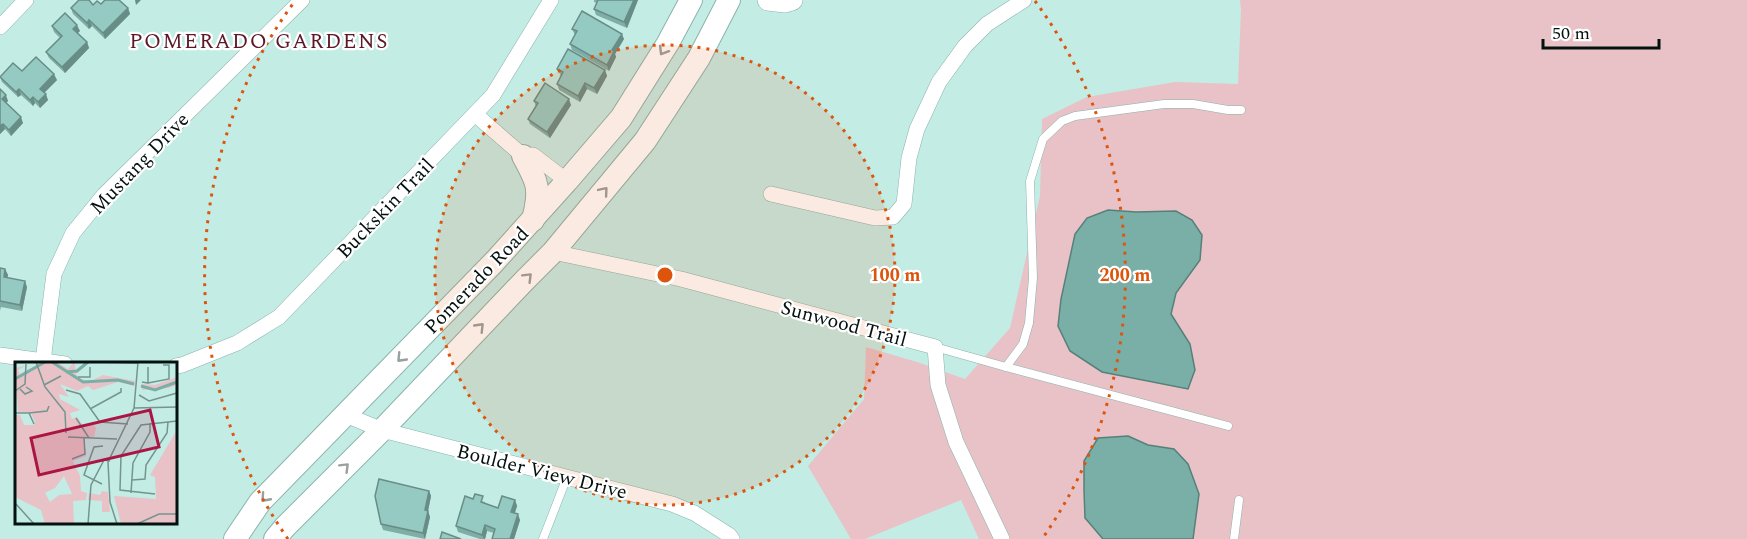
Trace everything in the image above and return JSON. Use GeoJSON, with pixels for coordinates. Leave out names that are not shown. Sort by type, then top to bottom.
{"type":"FeatureCollection","features":[{"type":"Feature","properties":{"kind":"main road","name":"Pomerado Road"},"geometry":{"type":"LineString","coordinates":[[235,539],[260,502],[346,415],[567,182],[621,118],[668,43],[691,0]]}},
{"type":"Feature","properties":{"kind":"main road","name":"Pomerado Road"},"geometry":{"type":"LineString","coordinates":[[275,539],[554,252],[645,141],[699,58],[729,0]]}},
{"type":"Feature","properties":{"kind":"main road"},"geometry":{"type":"LineString","coordinates":[[523,156],[538,190],[538,200],[532,221]]}},
{"type":"Feature","properties":{"kind":"main road"},"geometry":{"type":"LineString","coordinates":[[554,252],[557,230],[572,211],[567,182]]}},
{"type":"Feature","properties":{"kind":"street"},"geometry":{"type":"LineString","coordinates":[[0,27],[26,0]]}},
{"type":"Feature","properties":{"kind":"street","name":"Mustang Drive"},"geometry":{"type":"LineString","coordinates":[[43,361],[54,274],[73,233],[104,195],[302,0]]}},
{"type":"Feature","properties":{"kind":"street","name":"Buckskin Trail"},"geometry":{"type":"LineString","coordinates":[[177,366],[237,343],[279,317],[493,95],[551,0]]}},
{"type":"Feature","properties":{"kind":"street"},"geometry":{"type":"LineString","coordinates":[[768,0],[785,2],[792,0]]}},
{"type":"Feature","properties":{"kind":"street"},"geometry":{"type":"LineString","coordinates":[[771,194],[875,218],[893,217],[903,204],[906,194],[909,158],[919,121],[939,82],[965,46],[987,24],[1024,0]]}},
{"type":"Feature","properties":{"kind":"street"},"geometry":{"type":"LineString","coordinates":[[475,114],[523,156],[533,155],[567,182]]}},
{"type":"Feature","properties":{"kind":"street","name":"Sunwood Trail"},"geometry":{"type":"LineString","coordinates":[[554,252],[681,279],[934,347],[938,385],[956,442],[1002,539]]}},
{"type":"Feature","properties":{"kind":"street"},"geometry":{"type":"LineString","coordinates":[[0,355],[54,362]]}},
{"type":"Feature","properties":{"kind":"street","name":"Boulder View Drive"},"geometry":{"type":"LineString","coordinates":[[346,415],[382,430],[672,504],[694,513],[732,539]]}},
{"type":"Feature","properties":{"kind":"lane"},"geometry":{"type":"LineString","coordinates":[[1005,368],[1023,344],[1029,323],[1033,278],[1030,181],[1043,140],[1062,121],[1075,116],[1164,104],[1192,104],[1241,110]]}},
{"type":"Feature","properties":{"kind":"lane"},"geometry":{"type":"LineString","coordinates":[[934,347],[1005,368],[1228,426]]}},
{"type":"Feature","properties":{"kind":"lane"},"geometry":{"type":"LineString","coordinates":[[543,539],[567,477]]}},
{"type":"Feature","properties":{"kind":"lane"},"geometry":{"type":"LineString","coordinates":[[1234,539],[1239,500]]}},
{"type":"Feature","properties":{"kind":"shaded area"},"geometry":{"type":"Polygon","coordinates":[[[1240,0],[1747,0],[1747,539],[1193,539],[1195,528],[1174,449],[1148,445],[1128,436],[1085,517],[1103,539],[979,539],[961,500],[865,539],[851,539],[808,466],[864,399],[866,347],[965,379],[1010,328],[1040,196],[1042,119],[1087,97],[1175,82],[1238,84],[1240,0]],[[1108,210],[1075,234],[1061,299],[1058,326],[1190,345],[1171,314],[1176,293],[1200,260],[1176,211],[1108,210]]]}},
{"type":"Feature","properties":{"kind":"water"},"geometry":{"type":"Polygon","coordinates":[[[1108,210],[1176,211],[1192,220],[1202,235],[1200,260],[1176,293],[1171,314],[1190,344],[1195,370],[1188,389],[1102,372],[1070,351],[1058,326],[1061,299],[1075,234],[1087,218],[1108,210]]]}},
{"type":"Feature","properties":{"kind":"water"},"geometry":{"type":"Polygon","coordinates":[[[1128,436],[1148,445],[1174,449],[1188,464],[1199,494],[1193,539],[1103,539],[1085,518],[1084,461],[1098,438],[1128,436]]]}},
{"type":"Feature","properties":{"kind":"building"},"geometry":{"type":"Polygon","coordinates":[[[79,0],[89,0],[93,5],[97,1],[101,4],[105,0],[119,0],[128,8],[103,33],[89,20],[87,23],[71,8],[79,0]]]}},
{"type":"Feature","properties":{"kind":"building"},"geometry":{"type":"Polygon","coordinates":[[[598,0],[634,0],[624,22],[594,9],[598,0]]]}},
{"type":"Feature","properties":{"kind":"building"},"geometry":{"type":"Polygon","coordinates":[[[582,11],[622,34],[612,50],[614,51],[607,65],[570,44],[577,31],[572,29],[582,11]]]}},
{"type":"Feature","properties":{"kind":"building"},"geometry":{"type":"Polygon","coordinates":[[[65,13],[77,25],[73,29],[87,42],[62,67],[46,52],[62,36],[52,26],[65,13]]]}},
{"type":"Feature","properties":{"kind":"building"},"geometry":{"type":"Polygon","coordinates":[[[568,49],[605,70],[594,88],[585,83],[578,96],[557,84],[563,72],[557,69],[568,49]]]}},
{"type":"Feature","properties":{"kind":"building"},"geometry":{"type":"Polygon","coordinates":[[[36,57],[54,74],[40,89],[46,94],[38,102],[33,97],[30,100],[19,89],[16,92],[0,77],[13,63],[22,71],[36,57]]]}},
{"type":"Feature","properties":{"kind":"building"},"geometry":{"type":"Polygon","coordinates":[[[545,83],[569,99],[547,132],[528,119],[538,103],[534,101],[545,83]]]}},
{"type":"Feature","properties":{"kind":"building"},"geometry":{"type":"Polygon","coordinates":[[[0,89],[6,95],[2,99],[21,117],[9,130],[3,124],[0,126],[0,89]]]}},
{"type":"Feature","properties":{"kind":"building"},"geometry":{"type":"Polygon","coordinates":[[[0,268],[5,269],[4,277],[25,281],[20,305],[0,301],[0,268]]]}},
{"type":"Feature","properties":{"kind":"building"},"geometry":{"type":"Polygon","coordinates":[[[379,479],[429,491],[425,510],[428,511],[423,533],[381,524],[375,496],[379,479]]]}},
{"type":"Feature","properties":{"kind":"building"},"geometry":{"type":"Polygon","coordinates":[[[475,494],[483,496],[481,502],[498,508],[502,496],[515,500],[511,512],[518,514],[510,539],[492,539],[495,529],[485,525],[482,535],[456,526],[465,496],[473,499],[475,494]]]}},
{"type":"Feature","properties":{"kind":"building"},"geometry":{"type":"Polygon","coordinates":[[[442,532],[461,539],[440,539],[442,532]]]}},
{"type":"Feature","properties":{"kind":"district","name":"POMERADO GARDENS"},"geometry":{"type":"Point","coordinates":[259,41]}}]}
